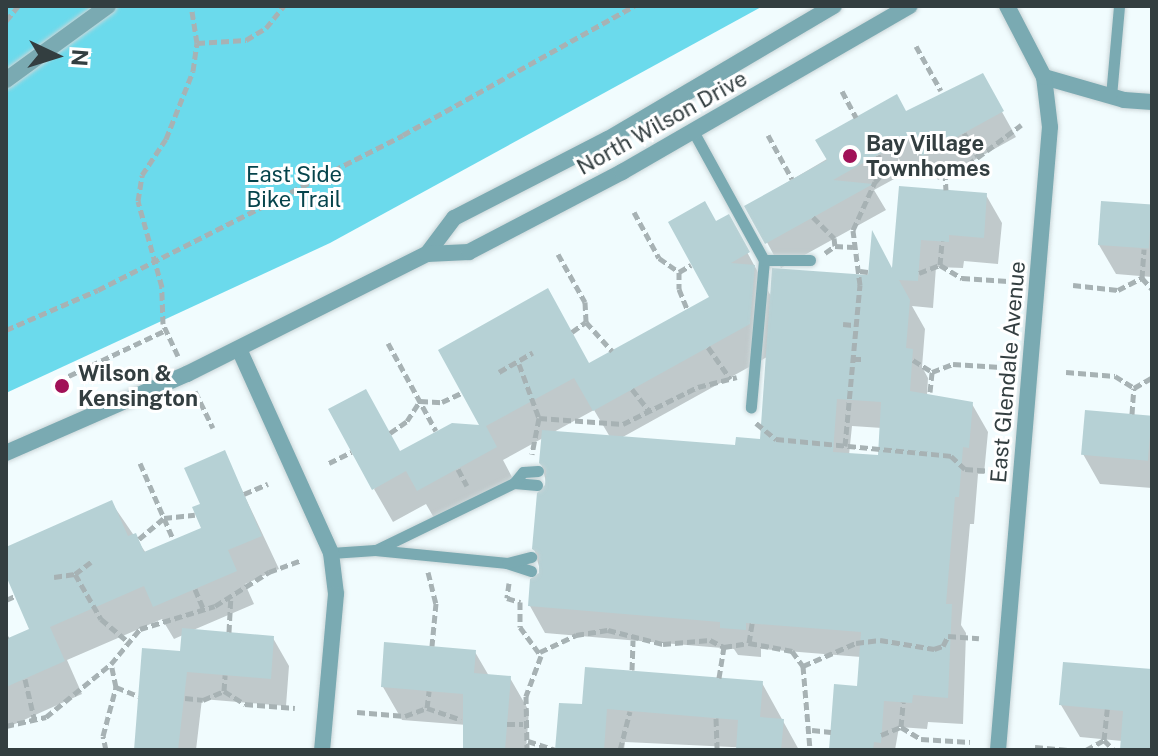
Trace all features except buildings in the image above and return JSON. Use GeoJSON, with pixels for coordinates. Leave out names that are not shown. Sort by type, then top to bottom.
{"type":"FeatureCollection","features":[{"type":"Feature","properties":{"kind":"street"},"geometry":{"type":"LineString","coordinates":[[6,80],[108,6]]}},
{"type":"Feature","properties":{"kind":"street","name":"North Wilson Drive"},"geometry":{"type":"LineString","coordinates":[[427,254],[454,218],[608,139],[834,6]]}},
{"type":"Feature","properties":{"kind":"street","name":"North Wilson Drive"},"geometry":{"type":"LineString","coordinates":[[6,453],[239,349],[427,254],[469,252],[693,131],[910,6]]}},
{"type":"Feature","properties":{"kind":"street","name":"East Glendale Avenue"},"geometry":{"type":"LineString","coordinates":[[998,750],[1050,127],[1044,77],[1007,6]]}},
{"type":"Feature","properties":{"kind":"street"},"geometry":{"type":"LineString","coordinates":[[1044,77],[1111,96],[1152,102]]}},
{"type":"Feature","properties":{"kind":"street"},"geometry":{"type":"LineString","coordinates":[[239,349],[331,553],[336,594],[322,750]]}},
{"type":"Feature","properties":{"kind":"lane"},"geometry":{"type":"LineString","coordinates":[[1111,96],[1119,6]]}},
{"type":"Feature","properties":{"kind":"lane"},"geometry":{"type":"LineString","coordinates":[[693,131],[764,260],[751,407]]}},
{"type":"Feature","properties":{"kind":"lane"},"geometry":{"type":"LineString","coordinates":[[764,260],[810,260]]}},
{"type":"Feature","properties":{"kind":"lane"},"geometry":{"type":"LineString","coordinates":[[375,550],[514,483],[534,470]]}},
{"type":"Feature","properties":{"kind":"lane"},"geometry":{"type":"LineString","coordinates":[[514,483],[537,485]]}},
{"type":"Feature","properties":{"kind":"lane"},"geometry":{"type":"LineString","coordinates":[[331,553],[375,550],[507,563],[531,571]]}},
{"type":"Feature","properties":{"kind":"lane"},"geometry":{"type":"LineString","coordinates":[[507,563],[531,557]]}},
{"type":"Feature","properties":{"kind":"path"},"geometry":{"type":"LineString","coordinates":[[6,21],[18,6]]}},
{"type":"Feature","properties":{"kind":"path"},"geometry":{"type":"LineString","coordinates":[[173,345],[166,330],[154,261],[138,201],[142,175],[182,103],[197,43],[191,6]]}},
{"type":"Feature","properties":{"kind":"path"},"geometry":{"type":"LineString","coordinates":[[197,43],[246,40],[266,28],[284,6]]}},
{"type":"Feature","properties":{"kind":"path"},"geometry":{"type":"LineString","coordinates":[[6,330],[154,261],[403,135],[634,6]]}},
{"type":"Feature","properties":{"kind":"path"},"geometry":{"type":"LineString","coordinates":[[916,46],[941,91]]}},
{"type":"Feature","properties":{"kind":"path"},"geometry":{"type":"LineString","coordinates":[[842,91],[856,117]]}},
{"type":"Feature","properties":{"kind":"path"},"geometry":{"type":"LineString","coordinates":[[845,446],[860,271],[853,247],[858,213],[885,171],[906,166],[958,172],[1021,125]]}},
{"type":"Feature","properties":{"kind":"path"},"geometry":{"type":"LineString","coordinates":[[964,133],[978,157]]}},
{"type":"Feature","properties":{"kind":"path"},"geometry":{"type":"LineString","coordinates":[[768,135],[792,179]]}},
{"type":"Feature","properties":{"kind":"path"},"geometry":{"type":"LineString","coordinates":[[878,155],[885,171]]}},
{"type":"Feature","properties":{"kind":"path"},"geometry":{"type":"LineString","coordinates":[[945,172],[946,190]]}},
{"type":"Feature","properties":{"kind":"path"},"geometry":{"type":"LineString","coordinates":[[634,212],[659,258],[679,272]]}},
{"type":"Feature","properties":{"kind":"path"},"geometry":{"type":"LineString","coordinates":[[813,217],[834,238],[835,246]]}},
{"type":"Feature","properties":{"kind":"path"},"geometry":{"type":"LineString","coordinates":[[940,265],[942,241]]}},
{"type":"Feature","properties":{"kind":"path"},"geometry":{"type":"LineString","coordinates":[[810,260],[835,246],[853,247]]}},
{"type":"Feature","properties":{"kind":"path"},"geometry":{"type":"LineString","coordinates":[[1144,249],[1142,278],[1152,289]]}},
{"type":"Feature","properties":{"kind":"path"},"geometry":{"type":"LineString","coordinates":[[558,254],[585,302],[586,322],[612,351]]}},
{"type":"Feature","properties":{"kind":"path"},"geometry":{"type":"LineString","coordinates":[[679,272],[691,265]]}},
{"type":"Feature","properties":{"kind":"path"},"geometry":{"type":"LineString","coordinates":[[919,273],[940,265]]}},
{"type":"Feature","properties":{"kind":"path"},"geometry":{"type":"LineString","coordinates":[[940,265],[962,278],[1008,281]]}},
{"type":"Feature","properties":{"kind":"path"},"geometry":{"type":"LineString","coordinates":[[860,271],[868,272]]}},
{"type":"Feature","properties":{"kind":"path"},"geometry":{"type":"LineString","coordinates":[[679,272],[679,289],[687,309]]}},
{"type":"Feature","properties":{"kind":"path"},"geometry":{"type":"LineString","coordinates":[[1073,285],[1118,290],[1142,278]]}},
{"type":"Feature","properties":{"kind":"path"},"geometry":{"type":"LineString","coordinates":[[572,332],[586,322]]}},
{"type":"Feature","properties":{"kind":"path"},"geometry":{"type":"LineString","coordinates":[[843,324],[853,325]]}},
{"type":"Feature","properties":{"kind":"path"},"geometry":{"type":"LineString","coordinates":[[58,381],[166,330]]}},
{"type":"Feature","properties":{"kind":"path"},"geometry":{"type":"LineString","coordinates":[[388,343],[436,431]]}},
{"type":"Feature","properties":{"kind":"path"},"geometry":{"type":"LineString","coordinates":[[708,347],[730,379]]}},
{"type":"Feature","properties":{"kind":"path"},"geometry":{"type":"LineString","coordinates":[[499,372],[519,364],[533,352]]}},
{"type":"Feature","properties":{"kind":"path"},"geometry":{"type":"LineString","coordinates":[[853,359],[861,359]]}},
{"type":"Feature","properties":{"kind":"path"},"geometry":{"type":"LineString","coordinates":[[913,360],[932,372]]}},
{"type":"Feature","properties":{"kind":"path"},"geometry":{"type":"LineString","coordinates":[[519,364],[539,418],[534,470]]}},
{"type":"Feature","properties":{"kind":"path"},"geometry":{"type":"LineString","coordinates":[[932,372],[953,364],[1001,367]]}},
{"type":"Feature","properties":{"kind":"path"},"geometry":{"type":"LineString","coordinates":[[930,392],[932,372]]}},
{"type":"Feature","properties":{"kind":"path"},"geometry":{"type":"LineString","coordinates":[[1066,372],[1115,376],[1134,388]]}},
{"type":"Feature","properties":{"kind":"path"},"geometry":{"type":"LineString","coordinates":[[539,418],[611,426],[650,412],[698,387],[754,376]]}},
{"type":"Feature","properties":{"kind":"path"},"geometry":{"type":"LineString","coordinates":[[737,391],[738,377]]}},
{"type":"Feature","properties":{"kind":"path"},"geometry":{"type":"LineString","coordinates":[[1134,388],[1151,378]]}},
{"type":"Feature","properties":{"kind":"path"},"geometry":{"type":"LineString","coordinates":[[1132,414],[1134,388]]}},
{"type":"Feature","properties":{"kind":"path"},"geometry":{"type":"LineString","coordinates":[[632,389],[650,412]]}},
{"type":"Feature","properties":{"kind":"path"},"geometry":{"type":"LineString","coordinates":[[420,401],[442,402],[461,393]]}},
{"type":"Feature","properties":{"kind":"path"},"geometry":{"type":"LineString","coordinates":[[390,433],[407,421],[420,401]]}},
{"type":"Feature","properties":{"kind":"path"},"geometry":{"type":"LineString","coordinates":[[202,406],[213,428]]}},
{"type":"Feature","properties":{"kind":"path"},"geometry":{"type":"LineString","coordinates":[[744,419],[753,420],[766,436],[776,439],[956,457],[965,469],[993,471]]}},
{"type":"Feature","properties":{"kind":"path"},"geometry":{"type":"LineString","coordinates":[[926,444],[926,453]]}},
{"type":"Feature","properties":{"kind":"path"},"geometry":{"type":"LineString","coordinates":[[329,463],[352,452]]}},
{"type":"Feature","properties":{"kind":"path"},"geometry":{"type":"LineString","coordinates":[[140,463],[173,539]]}},
{"type":"Feature","properties":{"kind":"path"},"geometry":{"type":"LineString","coordinates":[[458,469],[468,489]]}},
{"type":"Feature","properties":{"kind":"path"},"geometry":{"type":"LineString","coordinates":[[244,494],[268,484]]}},
{"type":"Feature","properties":{"kind":"path"},"geometry":{"type":"LineString","coordinates":[[139,539],[164,518],[195,515]]}},
{"type":"Feature","properties":{"kind":"path"},"geometry":{"type":"LineString","coordinates":[[6,726],[35,722],[111,664],[126,640],[149,625],[231,599],[269,572],[300,561]]}},
{"type":"Feature","properties":{"kind":"path"},"geometry":{"type":"LineString","coordinates":[[54,577],[75,574],[91,562]]}},
{"type":"Feature","properties":{"kind":"path"},"geometry":{"type":"LineString","coordinates":[[428,571],[436,603],[432,646]]}},
{"type":"Feature","properties":{"kind":"path"},"geometry":{"type":"LineString","coordinates":[[75,574],[101,619],[126,640]]}},
{"type":"Feature","properties":{"kind":"path"},"geometry":{"type":"LineString","coordinates":[[506,588],[507,598],[520,602],[524,634],[540,652]]}},
{"type":"Feature","properties":{"kind":"path"},"geometry":{"type":"LineString","coordinates":[[195,589],[204,610]]}},
{"type":"Feature","properties":{"kind":"path"},"geometry":{"type":"LineString","coordinates":[[6,600],[15,596]]}},
{"type":"Feature","properties":{"kind":"path"},"geometry":{"type":"LineString","coordinates":[[229,632],[231,599]]}},
{"type":"Feature","properties":{"kind":"path"},"geometry":{"type":"LineString","coordinates":[[749,643],[752,623]]}},
{"type":"Feature","properties":{"kind":"path"},"geometry":{"type":"LineString","coordinates":[[540,652],[576,635],[608,630],[633,640],[676,645],[710,640],[724,647],[749,643],[792,651],[803,666],[812,730],[810,750]]}},
{"type":"Feature","properties":{"kind":"path"},"geometry":{"type":"LineString","coordinates":[[803,666],[856,643],[880,640],[906,650],[934,649],[943,646],[948,636],[979,638]]}},
{"type":"Feature","properties":{"kind":"path"},"geometry":{"type":"LineString","coordinates":[[632,670],[633,640]]}},
{"type":"Feature","properties":{"kind":"path"},"geometry":{"type":"LineString","coordinates":[[719,678],[724,647]]}},
{"type":"Feature","properties":{"kind":"path"},"geometry":{"type":"LineString","coordinates":[[527,750],[523,724],[540,652]]}},
{"type":"Feature","properties":{"kind":"path"},"geometry":{"type":"LineString","coordinates":[[106,750],[103,736],[116,687],[111,664]]}},
{"type":"Feature","properties":{"kind":"path"},"geometry":{"type":"LineString","coordinates":[[224,691],[225,675]]}},
{"type":"Feature","properties":{"kind":"path"},"geometry":{"type":"LineString","coordinates":[[25,679],[35,722]]}},
{"type":"Feature","properties":{"kind":"path"},"geometry":{"type":"LineString","coordinates":[[116,687],[138,696]]}},
{"type":"Feature","properties":{"kind":"path"},"geometry":{"type":"LineString","coordinates":[[185,698],[203,700],[224,691]]}},
{"type":"Feature","properties":{"kind":"path"},"geometry":{"type":"LineString","coordinates":[[224,691],[245,704],[295,708]]}},
{"type":"Feature","properties":{"kind":"path"},"geometry":{"type":"LineString","coordinates":[[427,708],[429,691]]}},
{"type":"Feature","properties":{"kind":"path"},"geometry":{"type":"LineString","coordinates":[[901,727],[903,702]]}},
{"type":"Feature","properties":{"kind":"path"},"geometry":{"type":"LineString","coordinates":[[357,712],[405,716],[427,708],[461,720]]}},
{"type":"Feature","properties":{"kind":"path"},"geometry":{"type":"LineString","coordinates":[[1104,740],[1107,709]]}},
{"type":"Feature","properties":{"kind":"path"},"geometry":{"type":"LineString","coordinates":[[620,750],[630,711]]}},
{"type":"Feature","properties":{"kind":"path"},"geometry":{"type":"LineString","coordinates":[[716,718],[717,750]]}},
{"type":"Feature","properties":{"kind":"path"},"geometry":{"type":"LineString","coordinates":[[507,724],[523,724]]}},
{"type":"Feature","properties":{"kind":"path"},"geometry":{"type":"LineString","coordinates":[[881,735],[901,727]]}},
{"type":"Feature","properties":{"kind":"path"},"geometry":{"type":"LineString","coordinates":[[901,727],[921,739],[970,742]]}},
{"type":"Feature","properties":{"kind":"path"},"geometry":{"type":"LineString","coordinates":[[812,730],[831,732]]}},
{"type":"Feature","properties":{"kind":"path"},"geometry":{"type":"LineString","coordinates":[[1086,750],[1104,740]]}},
{"type":"Feature","properties":{"kind":"path"},"geometry":{"type":"LineString","coordinates":[[1104,740],[1114,750]]}},
{"type":"Feature","properties":{"kind":"path"},"geometry":{"type":"LineString","coordinates":[[528,741],[555,750]]}},
{"type":"Feature","properties":{"kind":"path"},"geometry":{"type":"LineString","coordinates":[[1035,747],[1068,750]]}},
{"type":"Feature","properties":{"kind":"green space","name":"East Side Bike Trail"},"geometry":{"type":"Polygon","coordinates":[[[6,6],[763,6],[330,243],[6,393],[6,6]]]}},
{"type":"Feature","properties":{"kind":"place","name":"Bay Village Townhomes"},"geometry":{"type":"Point","coordinates":[850,156]}},
{"type":"Feature","properties":{"kind":"place","name":"Wilson & Kensington"},"geometry":{"type":"Point","coordinates":[62,386]}}]}
